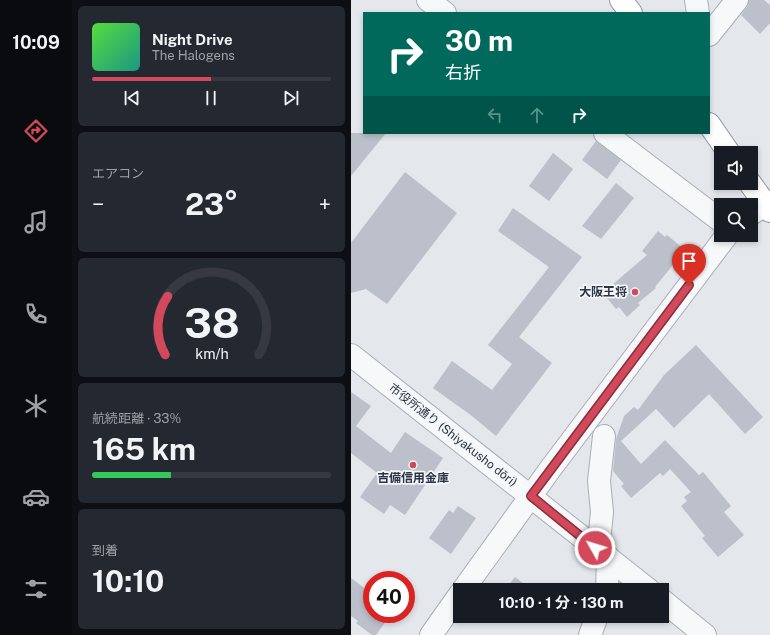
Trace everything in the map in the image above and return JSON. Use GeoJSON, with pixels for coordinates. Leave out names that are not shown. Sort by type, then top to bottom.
{"type":"FeatureCollection","features":[{"type":"Feature","properties":{"kind":"highway"},"geometry":{"type":"LineString","coordinates":[[621,0],[630,12]]}},
{"type":"Feature","properties":{"kind":"highway"},"geometry":{"type":"LineString","coordinates":[[710,125],[724,146]]}},
{"type":"Feature","properties":{"kind":"highway"},"geometry":{"type":"LineString","coordinates":[[754,190],[764,208]]}},
{"type":"Feature","properties":{"kind":"street"},"geometry":{"type":"LineString","coordinates":[[428,0],[444,12]]}},
{"type":"Feature","properties":{"kind":"street"},"geometry":{"type":"LineString","coordinates":[[696,0],[698,12]]}},
{"type":"Feature","properties":{"kind":"street"},"geometry":{"type":"LineString","coordinates":[[710,34],[737,0]]}},
{"type":"Feature","properties":{"kind":"street"},"geometry":{"type":"LineString","coordinates":[[606,134],[714,216]]}},
{"type":"Feature","properties":{"kind":"street"},"geometry":{"type":"LineString","coordinates":[[468,583],[531,496],[722,242]]}},
{"type":"Feature","properties":{"kind":"street","name":"市役所通り (Shiyakusho dōri)"},"geometry":{"type":"LineString","coordinates":[[351,355],[640,583]]}},
{"type":"Feature","properties":{"kind":"street"},"geometry":{"type":"LineString","coordinates":[[604,436],[599,481],[602,512],[600,532],[606,583]]}},
{"type":"Feature","properties":{"kind":"street"},"geometry":{"type":"LineString","coordinates":[[431,635],[453,604]]}},
{"type":"Feature","properties":{"kind":"street"},"geometry":{"type":"LineString","coordinates":[[669,606],[705,635]]}},
{"type":"Feature","properties":{"kind":"street"},"geometry":{"type":"LineString","coordinates":[[590,635],[594,623]]}},
{"type":"Feature","properties":{"kind":"building"},"geometry":{"type":"Polygon","coordinates":[[[749,0],[764,0],[770,5],[770,23],[760,34],[741,15],[747,7],[749,0]]]}},
{"type":"Feature","properties":{"kind":"building"},"geometry":{"type":"Polygon","coordinates":[[[351,133],[385,134],[351,176],[351,133]]]}},
{"type":"Feature","properties":{"kind":"building"},"geometry":{"type":"Polygon","coordinates":[[[596,141],[621,160],[607,179],[582,160],[596,141]]]}},
{"type":"Feature","properties":{"kind":"building"},"geometry":{"type":"Polygon","coordinates":[[[553,153],[573,169],[549,201],[529,186],[553,153]]]}},
{"type":"Feature","properties":{"kind":"building"},"geometry":{"type":"Polygon","coordinates":[[[405,172],[457,213],[387,304],[366,289],[351,293],[351,243],[405,172]]]}},
{"type":"Feature","properties":{"kind":"building"},"geometry":{"type":"Polygon","coordinates":[[[616,183],[634,198],[601,239],[582,226],[616,183]]]}},
{"type":"Feature","properties":{"kind":"building"},"geometry":{"type":"Polygon","coordinates":[[[513,208],[582,257],[519,337],[552,363],[496,436],[472,416],[433,388],[452,361],[492,390],[512,364],[488,345],[549,267],[498,231],[513,208]]]}},
{"type":"Feature","properties":{"kind":"building"},"geometry":{"type":"Polygon","coordinates":[[[658,231],[665,237],[667,235],[685,250],[655,287],[656,288],[638,303],[640,305],[627,317],[619,307],[616,309],[607,298],[609,296],[605,291],[647,255],[642,251],[658,231]]]}},
{"type":"Feature","properties":{"kind":"building"},"geometry":{"type":"Polygon","coordinates":[[[696,345],[763,417],[745,434],[709,394],[674,428],[656,409],[621,441],[641,464],[665,440],[699,475],[703,472],[731,506],[724,512],[744,535],[718,557],[702,538],[705,536],[681,506],[687,501],[684,497],[691,492],[670,469],[663,476],[660,473],[631,498],[621,486],[624,484],[613,471],[616,439],[624,416],[634,407],[638,410],[664,375],[696,345]]]}},
{"type":"Feature","properties":{"kind":"building"},"geometry":{"type":"Polygon","coordinates":[[[351,392],[371,406],[356,426],[391,453],[405,432],[443,458],[405,515],[390,505],[384,514],[360,497],[377,473],[351,453],[351,392]]]}},
{"type":"Feature","properties":{"kind":"building"},"geometry":{"type":"Polygon","coordinates":[[[458,506],[476,518],[451,554],[429,538],[449,510],[453,513],[458,506]]]}},
{"type":"Feature","properties":{"kind":"building"},"geometry":{"type":"Polygon","coordinates":[[[515,577],[523,583],[510,583],[515,577]]]}},
{"type":"Feature","properties":{"kind":"building"},"geometry":{"type":"Polygon","coordinates":[[[351,578],[363,587],[363,623],[385,623],[376,635],[372,635],[356,623],[358,621],[351,616],[351,578]]]}},
{"type":"Feature","properties":{"kind":"place","name":"大阪王将"},"geometry":{"type":"Point","coordinates":[635,292]}},
{"type":"Feature","properties":{"kind":"place","name":"吉備信用金庫"},"geometry":{"type":"Point","coordinates":[413,465]}},
{"type":"Feature","properties":{"kind":"route"},"geometry":{"type":"LineString","coordinates":[[595,548],[531,496],[689,285]]}}]}
